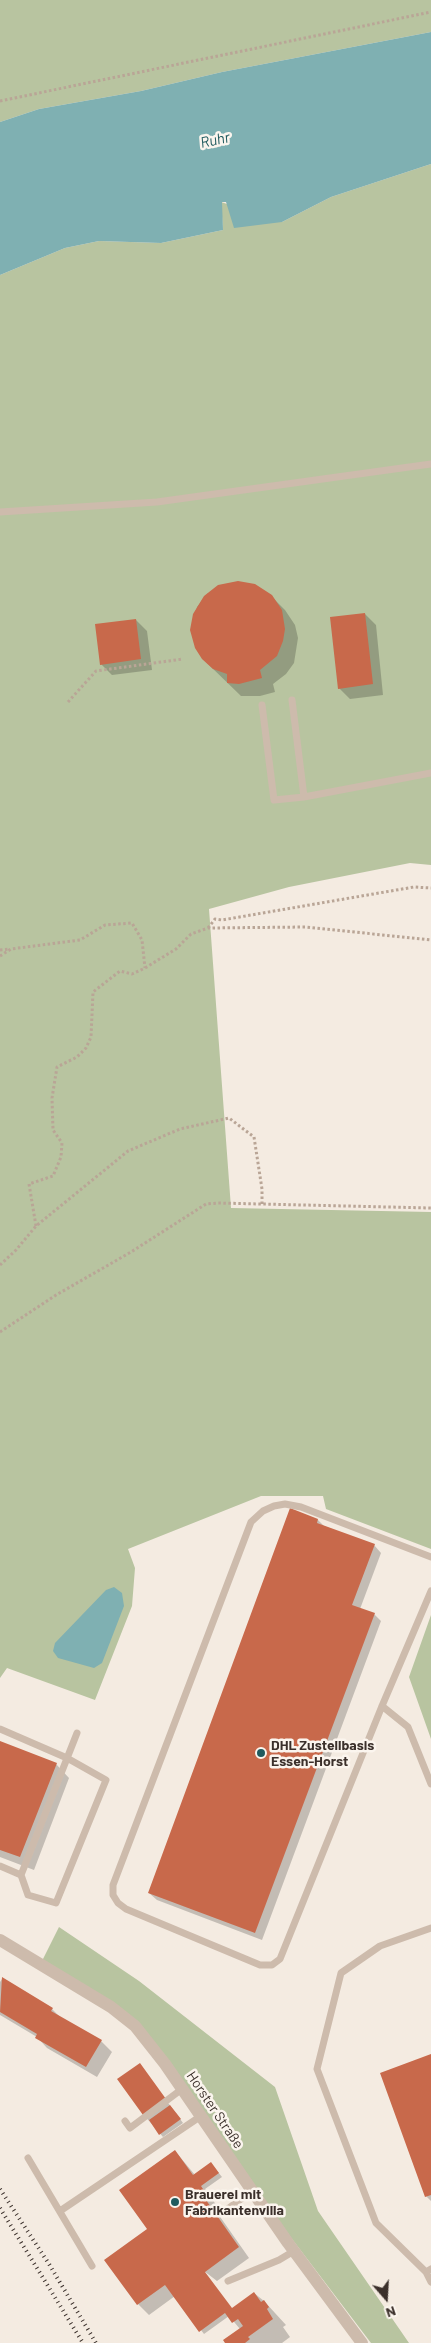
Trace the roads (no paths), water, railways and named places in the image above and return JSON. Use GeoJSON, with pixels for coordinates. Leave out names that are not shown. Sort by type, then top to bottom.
{"type":"FeatureCollection","features":[{"type":"Feature","properties":{"kind":"street","name":"Horster Straße"},"geometry":{"type":"LineString","coordinates":[[0,1940],[111,2007],[129,2022],[165,2064],[294,2251],[362,2343]]}},
{"type":"Feature","properties":{"kind":"lane"},"geometry":{"type":"LineString","coordinates":[[0,512],[157,502],[431,464]]}},
{"type":"Feature","properties":{"kind":"lane"},"geometry":{"type":"LineString","coordinates":[[292,700],[304,797]]}},
{"type":"Feature","properties":{"kind":"lane"},"geometry":{"type":"LineString","coordinates":[[262,705],[274,800],[304,797],[431,773]]}},
{"type":"Feature","properties":{"kind":"lane"},"geometry":{"type":"LineString","coordinates":[[431,1557],[301,1506],[285,1504],[274,1506],[263,1510],[251,1522],[113,1885],[113,1894],[118,1903],[126,1909],[260,1965],[272,1965],[280,1959],[382,1706],[431,1592]]}},
{"type":"Feature","properties":{"kind":"lane"},"geometry":{"type":"LineString","coordinates":[[382,1706],[408,1727],[431,1784]]}},
{"type":"Feature","properties":{"kind":"lane"},"geometry":{"type":"LineString","coordinates":[[0,1729],[67,1758],[106,1780],[56,1903],[28,1895],[21,1875],[67,1758],[77,1733]]}},
{"type":"Feature","properties":{"kind":"lane"},"geometry":{"type":"LineString","coordinates":[[0,1866],[21,1875]]}},
{"type":"Feature","properties":{"kind":"lane"},"geometry":{"type":"LineString","coordinates":[[431,1928],[380,1946],[341,1973],[317,2069],[376,2223],[429,2270],[431,2282]]}},
{"type":"Feature","properties":{"kind":"lane"},"geometry":{"type":"LineString","coordinates":[[125,2121],[130,2128],[182,2089]]}},
{"type":"Feature","properties":{"kind":"lane"},"geometry":{"type":"LineString","coordinates":[[60,2211],[201,2116]]}},
{"type":"Feature","properties":{"kind":"lane"},"geometry":{"type":"LineString","coordinates":[[28,2158],[92,2266]]}},
{"type":"Feature","properties":{"kind":"lane"},"geometry":{"type":"LineString","coordinates":[[222,2214],[252,2191]]}},
{"type":"Feature","properties":{"kind":"lane"},"geometry":{"type":"LineString","coordinates":[[228,2281],[279,2260],[294,2251]]}},
{"type":"Feature","properties":{"kind":"water","name":"Ruhr"},"geometry":{"type":"Polygon","coordinates":[[[431,32],[431,164],[331,197],[282,222],[234,228],[226,202],[222,202],[223,230],[161,243],[99,241],[65,248],[0,275],[0,122],[39,109],[141,91],[222,72],[431,32]]]}},
{"type":"Feature","properties":{"kind":"water"},"geometry":{"type":"Polygon","coordinates":[[[114,1587],[122,1593],[124,1606],[102,1663],[94,1668],[58,1658],[53,1651],[55,1643],[106,1590],[114,1587]]]}},
{"type":"Feature","properties":{"kind":"railway"},"geometry":{"type":"LineString","coordinates":[[0,2189],[49,2264],[96,2343]]}},
{"type":"Feature","properties":{"kind":"railway"},"geometry":{"type":"LineString","coordinates":[[0,2208],[83,2343]]}},
{"type":"Feature","properties":{"kind":"place","name":"DHL Zustellbasis Essen-Horst"},"geometry":{"type":"Point","coordinates":[261,1753]}},
{"type":"Feature","properties":{"kind":"place","name":"Brauerei mit Fabrikantenvilla"},"geometry":{"type":"Point","coordinates":[175,2202]}}]}
